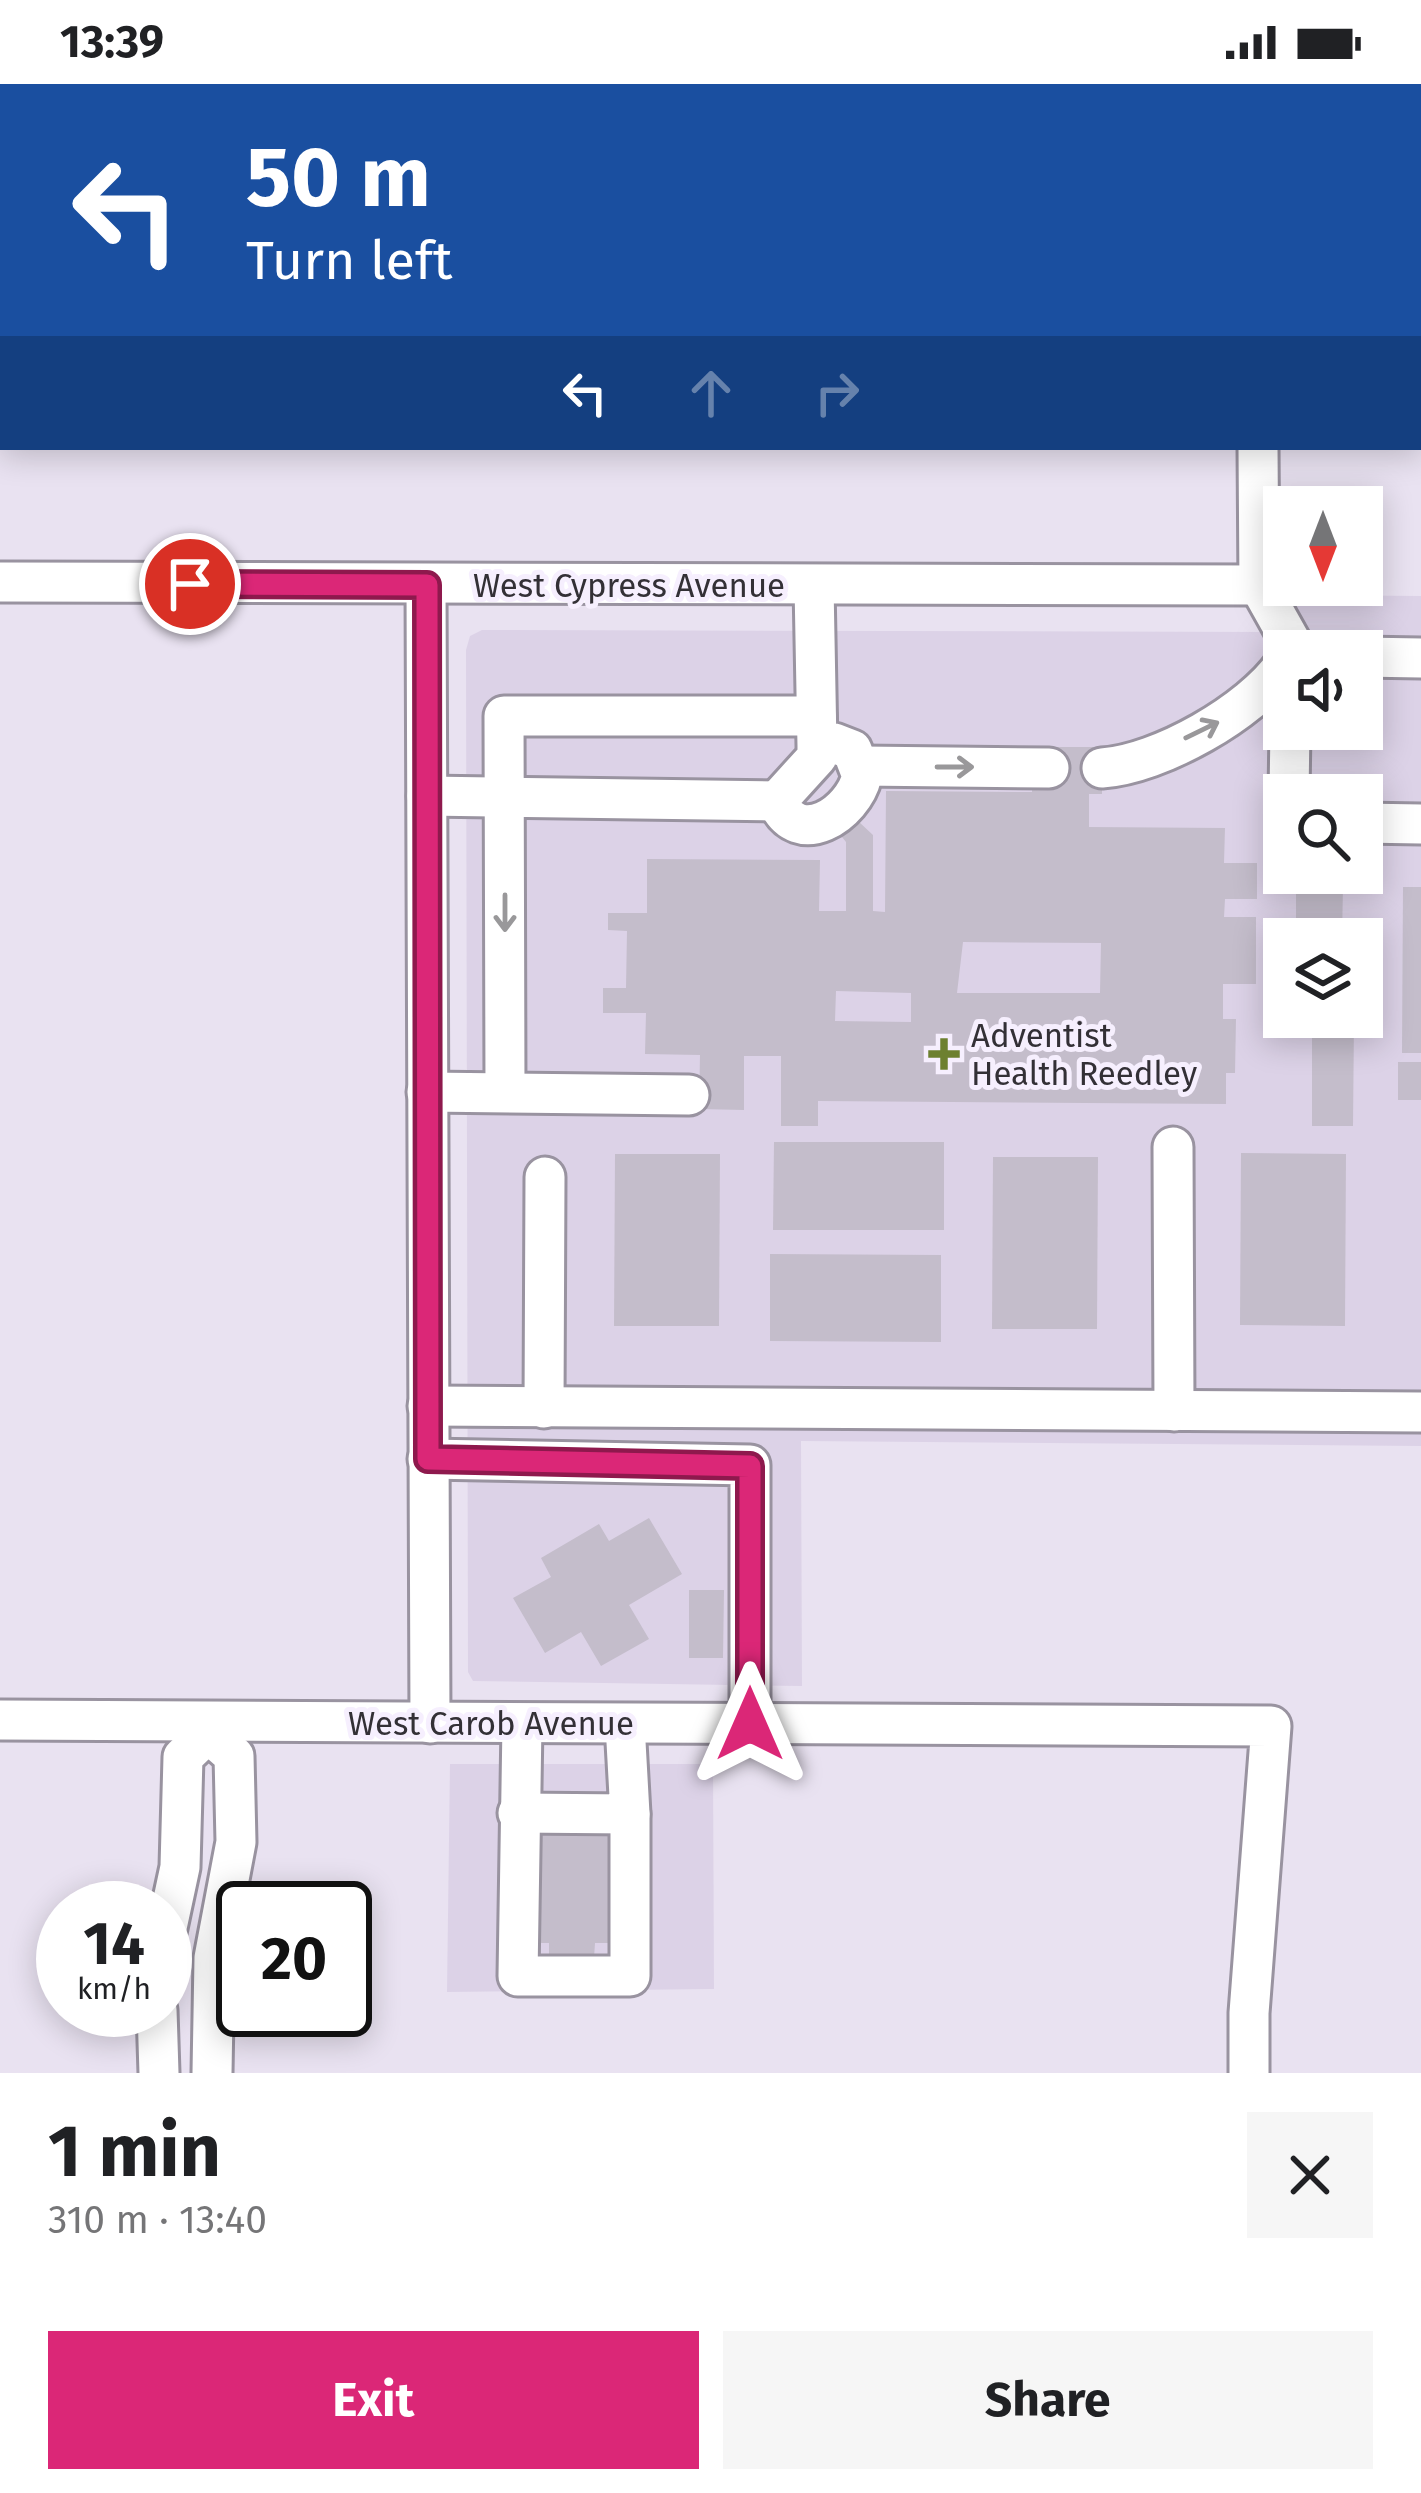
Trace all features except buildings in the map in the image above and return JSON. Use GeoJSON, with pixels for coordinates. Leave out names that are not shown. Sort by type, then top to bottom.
{"type":"FeatureCollection","features":[{"type":"Feature","properties":{"kind":"street"},"geometry":{"type":"LineString","coordinates":[[1258,450],[1259,585],[1284,630]]}},
{"type":"Feature","properties":{"kind":"street","name":"West Cypress Avenue"},"geometry":{"type":"LineString","coordinates":[[0,582],[1259,585]]}},
{"type":"Feature","properties":{"kind":"street"},"geometry":{"type":"LineString","coordinates":[[427,585],[430,1723]]}},
{"type":"Feature","properties":{"kind":"street"},"geometry":{"type":"LineString","coordinates":[[427,796],[778,801],[817,757],[814,585]]}},
{"type":"Feature","properties":{"kind":"street"},"geometry":{"type":"LineString","coordinates":[[1383,657],[1421,658]]}},
{"type":"Feature","properties":{"kind":"street"},"geometry":{"type":"LineString","coordinates":[[1102,767],[1150,755],[1240,711],[1263,692]]}},
{"type":"Feature","properties":{"kind":"street"},"geometry":{"type":"LineString","coordinates":[[505,1093],[504,716],[816,731],[844,745],[861,766],[856,793],[819,825],[791,821],[778,801]]}},
{"type":"Feature","properties":{"kind":"street"},"geometry":{"type":"LineString","coordinates":[[861,766],[1049,767]]}},
{"type":"Feature","properties":{"kind":"street"},"geometry":{"type":"LineString","coordinates":[[1383,824],[1421,824]]}},
{"type":"Feature","properties":{"kind":"street"},"geometry":{"type":"LineString","coordinates":[[427,1092],[689,1095]]}},
{"type":"Feature","properties":{"kind":"street"},"geometry":{"type":"LineString","coordinates":[[1173,1148],[1174,1411]]}},
{"type":"Feature","properties":{"kind":"street"},"geometry":{"type":"LineString","coordinates":[[544,1177],[544,1408]]}},
{"type":"Feature","properties":{"kind":"street"},"geometry":{"type":"LineString","coordinates":[[428,1406],[1421,1412]]}},
{"type":"Feature","properties":{"kind":"street"},"geometry":{"type":"LineString","coordinates":[[428,1459],[750,1466],[750,1724]]}},
{"type":"Feature","properties":{"kind":"street","name":"West Carob Avenue"},"geometry":{"type":"LineString","coordinates":[[0,1720],[199,1738],[430,1723],[1271,1726],[1249,2013],[1249,2073]]}},
{"type":"Feature","properties":{"kind":"street"},"geometry":{"type":"LineString","coordinates":[[522,1724],[518,1976],[630,1976],[625,1724]]}},
{"type":"Feature","properties":{"kind":"street"},"geometry":{"type":"LineString","coordinates":[[177,1881],[183,1812],[199,1738],[234,1756],[235,1863],[231,1881]]}},
{"type":"Feature","properties":{"kind":"street"},"geometry":{"type":"LineString","coordinates":[[183,1812],[236,1812]]}},
{"type":"Feature","properties":{"kind":"street"},"geometry":{"type":"LineString","coordinates":[[518,1813],[630,1814]]}},
{"type":"Feature","properties":{"kind":"street"},"geometry":{"type":"LineString","coordinates":[[212,2073],[210,2006],[216,1951]]}},
{"type":"Feature","properties":{"kind":"street"},"geometry":{"type":"LineString","coordinates":[[158,2037],[159,2073]]}},
{"type":"Feature","properties":{"kind":"shaded area","name":"Adventist Health Reedley"},"geometry":{"type":"Polygon","coordinates":[[[1383,596],[1421,596],[1421,1446],[801,1441],[802,1686],[473,1681],[468,1672],[466,650],[470,636],[482,630],[1263,632],[1263,750],[1383,750],[1383,630],[1269,630],[1295,606],[1383,606],[1383,596]]]}},
{"type":"Feature","properties":{"kind":"shaded area"},"geometry":{"type":"Polygon","coordinates":[[[450,1764],[713,1764],[714,1989],[447,1992],[450,1764]]]}},
{"type":"Feature","properties":{"kind":"place","name":"Adventist Health Reedley"},"geometry":{"type":"Point","coordinates":[944,1054]}},
{"type":"Feature","properties":{"kind":"route"},"geometry":{"type":"LineString","coordinates":[[190,584],[427,585],[428,1459],[750,1466],[750,1724]]}}]}
